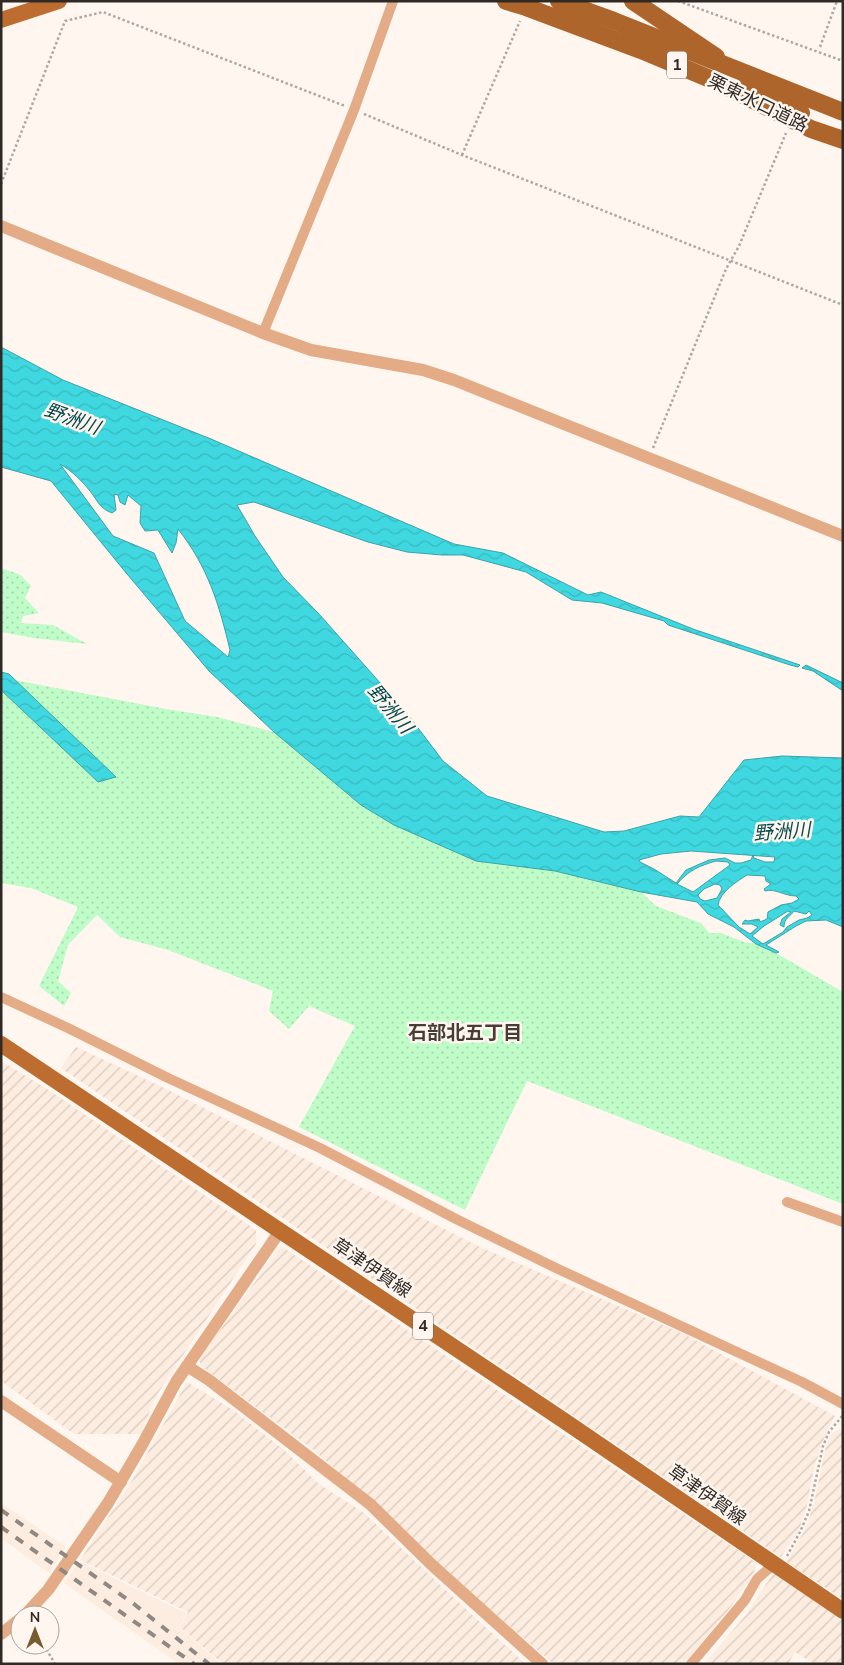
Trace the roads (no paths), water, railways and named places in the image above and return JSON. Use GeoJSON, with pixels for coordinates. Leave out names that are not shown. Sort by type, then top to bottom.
{"type":"FeatureCollection","features":[{"type":"Feature","properties":{"kind":"highway","name":"栗東水口道路"},"geometry":{"type":"LineString","coordinates":[[506,1],[641,50],[707,78],[811,129],[843,139]]}},
{"type":"Feature","properties":{"kind":"highway","name":"栗東水口道路"},"geometry":{"type":"LineString","coordinates":[[559,1],[843,112]]}},
{"type":"Feature","properties":{"kind":"highway","name":"1"},"geometry":{"type":"LineString","coordinates":[[633,1],[730,68],[843,139]]}},
{"type":"Feature","properties":{"kind":"main road"},"geometry":{"type":"LineString","coordinates":[[1,20],[59,1]]}},
{"type":"Feature","properties":{"kind":"main road","name":"草津伊賀線"},"geometry":{"type":"LineString","coordinates":[[1,1044],[574,1428],[843,1612]]}},
{"type":"Feature","properties":{"kind":"street"},"geometry":{"type":"LineString","coordinates":[[263,333],[354,110],[393,1]]}},
{"type":"Feature","properties":{"kind":"street"},"geometry":{"type":"LineString","coordinates":[[1,226],[263,333],[311,350],[423,370],[454,380],[843,536]]}},
{"type":"Feature","properties":{"kind":"street"},"geometry":{"type":"LineString","coordinates":[[1,997],[168,1078],[320,1148],[458,1220],[558,1269],[802,1382],[843,1404]]}},
{"type":"Feature","properties":{"kind":"street"},"geometry":{"type":"LineString","coordinates":[[787,1202],[843,1222]]}},
{"type":"Feature","properties":{"kind":"street"},"geometry":{"type":"LineString","coordinates":[[34,1605],[48,1590],[121,1482],[176,1382],[280,1231]]}},
{"type":"Feature","properties":{"kind":"street"},"geometry":{"type":"LineString","coordinates":[[187,1366],[225,1392],[370,1504],[439,1571],[542,1664]]}},
{"type":"Feature","properties":{"kind":"street"},"geometry":{"type":"LineString","coordinates":[[3,1407],[121,1482]]}},
{"type":"Feature","properties":{"kind":"street"},"geometry":{"type":"LineString","coordinates":[[690,1664],[745,1600],[757,1579],[773,1564]]}},
{"type":"Feature","properties":{"kind":"water","name":"野洲川"},"geometry":{"type":"Polygon","coordinates":[[[1,347],[63,380],[211,439],[454,544],[503,553],[588,595],[601,592],[693,629],[800,665],[798,667],[790,665],[668,625],[664,621],[602,603],[572,600],[526,572],[463,555],[407,552],[368,542],[254,502],[237,505],[255,536],[283,577],[319,614],[406,712],[443,761],[487,796],[604,832],[624,831],[680,816],[699,817],[744,760],[782,756],[843,758],[843,927],[826,920],[806,921],[766,945],[779,952],[776,953],[756,944],[734,927],[708,914],[697,902],[641,892],[555,871],[476,861],[394,825],[361,805],[274,732],[209,671],[51,481],[1,467],[1,347]],[[60,464],[113,536],[154,553],[185,621],[228,657],[230,650],[211,586],[197,557],[178,529],[172,553],[158,530],[145,531],[140,523],[141,506],[128,495],[125,505],[120,502],[118,495],[114,494],[116,510],[112,513],[104,509],[80,480],[60,464]],[[691,851],[661,854],[639,860],[676,883],[686,870],[709,860],[725,858],[735,863],[741,863],[751,860],[753,855],[691,851]],[[753,855],[754,858],[765,862],[774,862],[775,857],[753,855]],[[716,861],[690,872],[677,884],[693,892],[730,865],[728,862],[716,861]],[[747,875],[725,892],[718,905],[739,927],[750,934],[758,927],[752,924],[742,924],[745,920],[759,919],[760,922],[767,919],[768,912],[799,899],[796,896],[776,891],[765,891],[764,889],[771,884],[766,881],[765,876],[747,875]],[[715,884],[704,889],[698,895],[700,899],[705,901],[717,898],[722,889],[720,885],[715,884]],[[788,911],[752,936],[763,944],[783,932],[787,927],[812,915],[809,911],[806,914],[794,911],[786,920],[784,927],[780,925],[782,919],[791,912],[788,911]]]}},
{"type":"Feature","properties":{"kind":"water"},"geometry":{"type":"Polygon","coordinates":[[[806,665],[843,683],[843,691],[813,671],[802,668],[806,665]]]}},
{"type":"Feature","properties":{"kind":"water"},"geometry":{"type":"Polygon","coordinates":[[[1,672],[9,674],[116,777],[98,782],[1,690],[1,672]]]}},
{"type":"Feature","properties":{"kind":"railway"},"geometry":{"type":"LineString","coordinates":[[1,1510],[134,1604],[209,1664]]}},
{"type":"Feature","properties":{"kind":"railway"},"geometry":{"type":"LineString","coordinates":[[1,1527],[194,1664]]}},
{"type":"Feature","properties":{"kind":"district","name":"石部北五丁目"},"geometry":{"type":"Point","coordinates":[465,1033]}}]}
